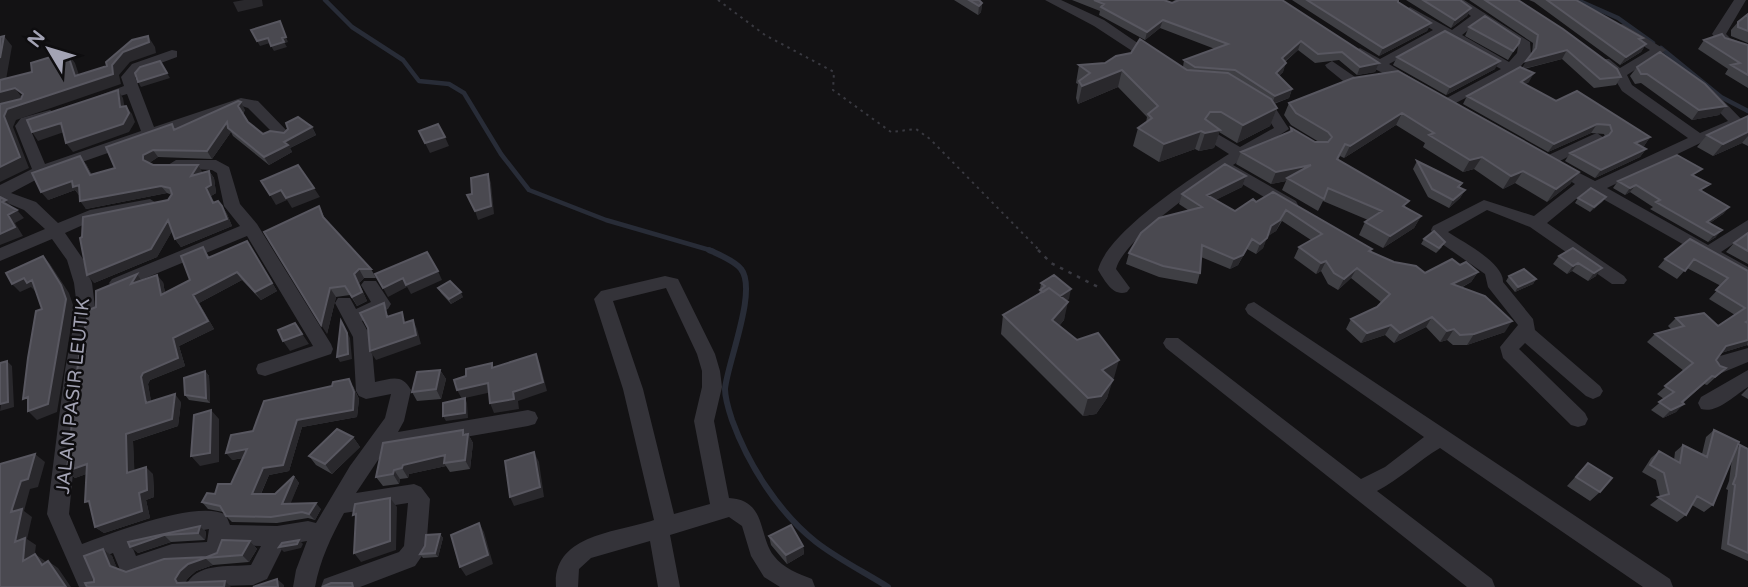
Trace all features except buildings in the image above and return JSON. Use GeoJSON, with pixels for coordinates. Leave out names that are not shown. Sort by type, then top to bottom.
{"type":"FeatureCollection","features":[{"type":"Feature","properties":{"kind":"street"},"geometry":{"type":"LineString","coordinates":[[1051,0],[1099,23],[1168,68]]}},
{"type":"Feature","properties":{"kind":"street"},"geometry":{"type":"LineString","coordinates":[[1436,98],[1511,69],[1526,48],[1456,0]]}},
{"type":"Feature","properties":{"kind":"street"},"geometry":{"type":"LineString","coordinates":[[1740,0],[1719,34],[1725,41],[1748,50]]}},
{"type":"Feature","properties":{"kind":"street"},"geometry":{"type":"LineString","coordinates":[[1400,5],[1446,34],[1511,69]]}},
{"type":"Feature","properties":{"kind":"street"},"geometry":{"type":"LineString","coordinates":[[1335,87],[1368,77],[1480,15]]}},
{"type":"Feature","properties":{"kind":"street"},"geometry":{"type":"LineString","coordinates":[[1615,24],[1658,50],[1619,74]]}},
{"type":"Feature","properties":{"kind":"street"},"geometry":{"type":"LineString","coordinates":[[1346,43],[1368,77]]}},
{"type":"Feature","properties":{"kind":"street"},"geometry":{"type":"LineString","coordinates":[[149,132],[128,76],[137,66],[172,54]]}},
{"type":"Feature","properties":{"kind":"street"},"geometry":{"type":"LineString","coordinates":[[1597,57],[1619,74],[1627,88],[1698,138]]}},
{"type":"Feature","properties":{"kind":"street"},"geometry":{"type":"LineString","coordinates":[[1332,65],[1368,77],[1396,75],[1467,115]]}},
{"type":"Feature","properties":{"kind":"street"},"geometry":{"type":"LineString","coordinates":[[40,171],[22,126],[26,121],[132,89]]}},
{"type":"Feature","properties":{"kind":"street"},"geometry":{"type":"LineString","coordinates":[[1536,223],[1590,185],[1737,121],[1707,92]]}},
{"type":"Feature","properties":{"kind":"street"},"geometry":{"type":"LineString","coordinates":[[1115,290],[1107,270],[1110,258],[1157,211],[1238,153],[1287,133],[1277,109],[1246,96]]}},
{"type":"Feature","properties":{"kind":"street"},"geometry":{"type":"LineString","coordinates":[[0,193],[40,171],[149,132],[247,102],[253,104],[283,135]]}},
{"type":"Feature","properties":{"kind":"street"},"geometry":{"type":"LineString","coordinates":[[1209,135],[1238,153]]}},
{"type":"Feature","properties":{"kind":"street"},"geometry":{"type":"LineString","coordinates":[[1547,161],[1597,138]]}},
{"type":"Feature","properties":{"kind":"street"},"geometry":{"type":"LineString","coordinates":[[1531,152],[1748,275]]}},
{"type":"Feature","properties":{"kind":"street"},"geometry":{"type":"LineString","coordinates":[[1220,164],[1302,212]]}},
{"type":"Feature","properties":{"kind":"street"},"geometry":{"type":"LineString","coordinates":[[158,165],[221,167],[232,206],[251,228],[324,349],[265,369]]}},
{"type":"Feature","properties":{"kind":"street","name":"JALAN PASIR LEUTIK"},"geometry":{"type":"LineString","coordinates":[[0,193],[30,206],[56,230],[75,259],[85,296],[58,514],[90,587]]}},
{"type":"Feature","properties":{"kind":"street"},"geometry":{"type":"LineString","coordinates":[[0,255],[90,215],[167,201]]}},
{"type":"Feature","properties":{"kind":"street"},"geometry":{"type":"LineString","coordinates":[[1578,419],[1514,358],[1509,347],[1525,332],[1527,324],[1494,283],[1495,277],[1490,270],[1441,235],[1439,230],[1484,205],[1536,223],[1618,280]]}},
{"type":"Feature","properties":{"kind":"street"},"geometry":{"type":"LineString","coordinates":[[1708,253],[1748,226]]}},
{"type":"Feature","properties":{"kind":"street"},"geometry":{"type":"LineString","coordinates":[[85,296],[251,228]]}},
{"type":"Feature","properties":{"kind":"street"},"geometry":{"type":"LineString","coordinates":[[669,587],[662,526],[633,389],[603,299],[607,296],[664,282],[672,283],[706,354],[711,371],[712,387],[704,421],[721,509]]}},
{"type":"Feature","properties":{"kind":"street"},"geometry":{"type":"LineString","coordinates":[[304,587],[307,570],[321,534],[394,421],[401,390],[397,385],[366,391],[362,337],[348,311],[381,305],[370,285]]}},
{"type":"Feature","properties":{"kind":"street"},"geometry":{"type":"LineString","coordinates":[[1254,309],[1662,587]]}},
{"type":"Feature","properties":{"kind":"street"},"geometry":{"type":"LineString","coordinates":[[1525,332],[1593,391]]}},
{"type":"Feature","properties":{"kind":"street"},"geometry":{"type":"LineString","coordinates":[[1172,343],[1485,587]]}},
{"type":"Feature","properties":{"kind":"street"},"geometry":{"type":"LineString","coordinates":[[1719,368],[1727,361],[1748,355]]}},
{"type":"Feature","properties":{"kind":"street"},"geometry":{"type":"LineString","coordinates":[[1708,403],[1748,377]]}},
{"type":"Feature","properties":{"kind":"street"},"geometry":{"type":"LineString","coordinates":[[379,443],[528,418]]}},
{"type":"Feature","properties":{"kind":"street"},"geometry":{"type":"LineString","coordinates":[[1360,490],[1392,473],[1419,450],[1441,438]]}},
{"type":"Feature","properties":{"kind":"street"},"geometry":{"type":"LineString","coordinates":[[332,587],[408,559],[415,550],[419,499],[414,493],[338,505]]}},
{"type":"Feature","properties":{"kind":"street"},"geometry":{"type":"LineString","coordinates":[[568,587],[565,570],[572,558],[585,550],[732,507],[746,515],[751,522],[761,559],[766,566],[777,575],[804,587]]}},
{"type":"Feature","properties":{"kind":"street"},"geometry":{"type":"LineString","coordinates":[[78,556],[118,540],[147,531],[213,519],[218,522],[221,535],[214,552],[172,554],[134,567],[129,565],[118,540]]}},
{"type":"Feature","properties":{"kind":"street"},"geometry":{"type":"LineString","coordinates":[[221,535],[277,536],[308,531],[321,534]]}},
{"type":"Feature","properties":{"kind":"street"},"geometry":{"type":"LineString","coordinates":[[196,587],[205,579],[253,575],[258,572],[277,536]]}},
{"type":"Feature","properties":{"kind":"path"},"geometry":{"type":"LineString","coordinates":[[718,0],[765,35],[834,72],[833,90],[891,132],[916,129],[930,139],[1051,263],[1115,290]]}},
{"type":"Feature","properties":{"kind":"waterway"},"geometry":{"type":"LineString","coordinates":[[325,0],[352,27],[403,60],[419,81],[449,84],[464,93],[501,154],[529,190],[606,220],[713,251]]}},
{"type":"Feature","properties":{"kind":"waterway"},"geometry":{"type":"LineString","coordinates":[[1577,0],[1618,18],[1653,43]]}},
{"type":"Feature","properties":{"kind":"waterway"},"geometry":{"type":"LineString","coordinates":[[1661,48],[1721,97],[1748,111]]}},
{"type":"Feature","properties":{"kind":"waterway"},"geometry":{"type":"LineString","coordinates":[[709,250],[738,266],[745,279],[744,310],[725,389],[732,420],[756,470],[777,502],[802,530],[833,554],[888,587]]}}]}
